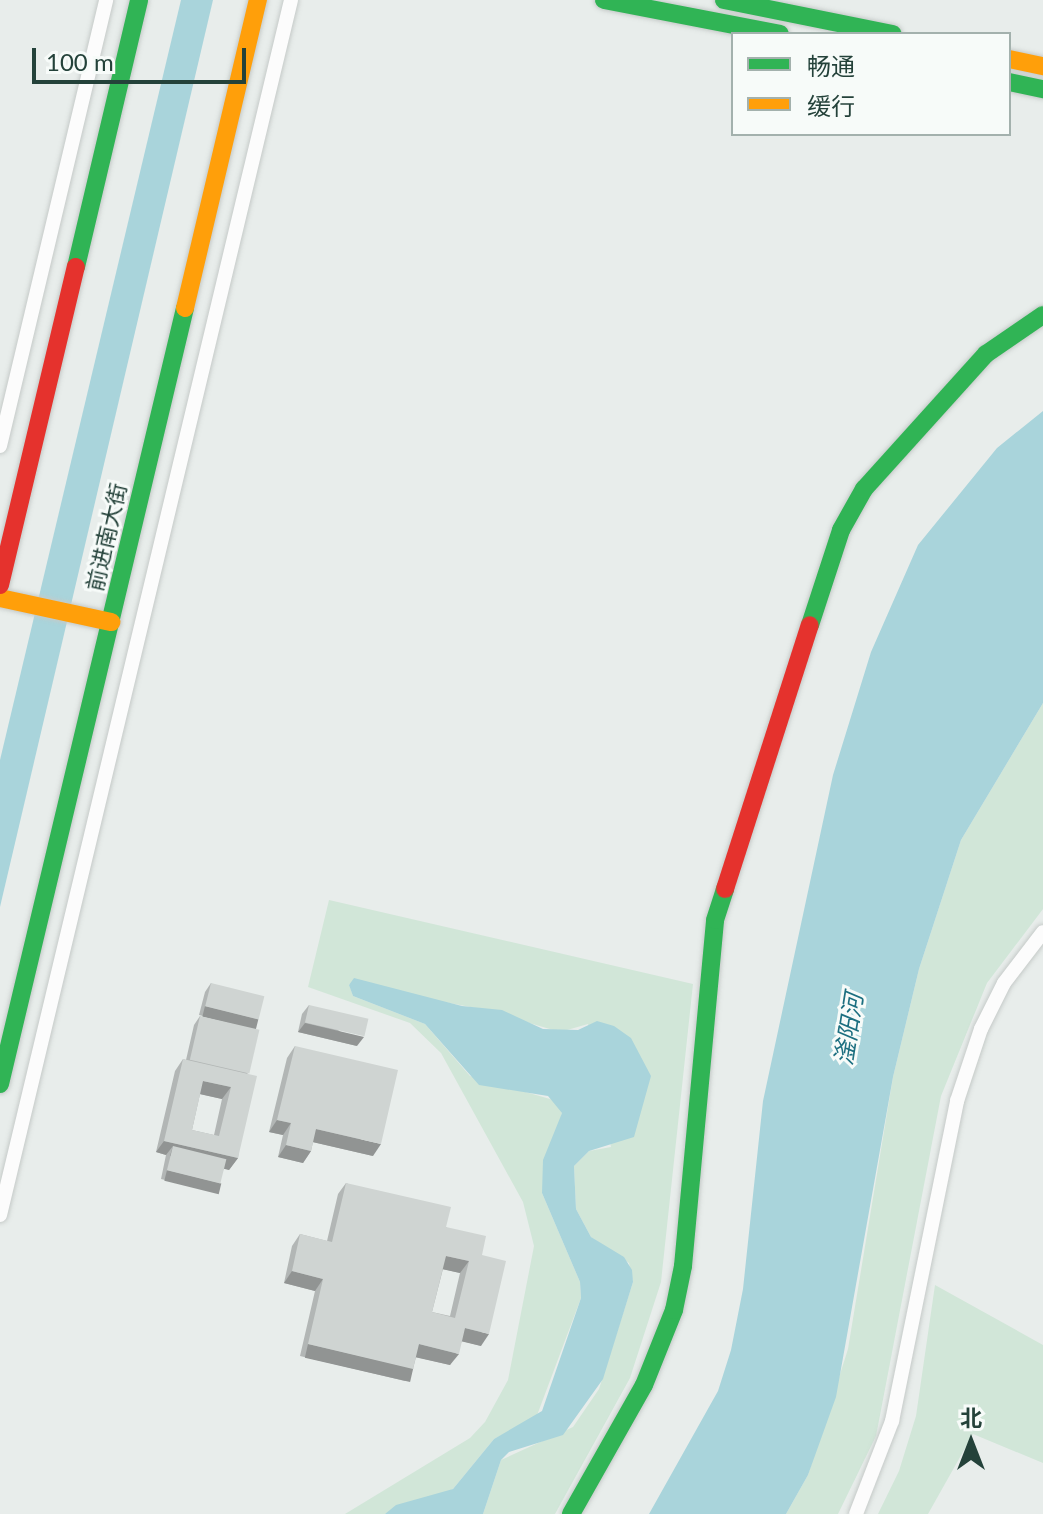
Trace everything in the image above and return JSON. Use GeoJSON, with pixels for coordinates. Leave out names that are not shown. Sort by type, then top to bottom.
{"type":"FeatureCollection","features":[{"type":"Feature","properties":{"kind":"main road"},"geometry":{"type":"LineString","coordinates":[[0,585],[139,0]]}},
{"type":"Feature","properties":{"kind":"main road","name":"前进南大街"},"geometry":{"type":"LineString","coordinates":[[0,1084],[258,0]]}},
{"type":"Feature","properties":{"kind":"main road"},"geometry":{"type":"LineString","coordinates":[[604,0],[770,32]]}},
{"type":"Feature","properties":{"kind":"main road"},"geometry":{"type":"LineString","coordinates":[[724,0],[883,32]]}},
{"type":"Feature","properties":{"kind":"main road"},"geometry":{"type":"LineString","coordinates":[[1011,59],[1043,66]]}},
{"type":"Feature","properties":{"kind":"main road"},"geometry":{"type":"LineString","coordinates":[[1011,82],[1043,89]]}},
{"type":"Feature","properties":{"kind":"main road"},"geometry":{"type":"LineString","coordinates":[[571,1514],[644,1385],[674,1310],[683,1266],[715,920],[841,530],[864,489],[898,446],[986,354],[1043,315]]}},
{"type":"Feature","properties":{"kind":"main road"},"geometry":{"type":"LineString","coordinates":[[0,598],[111,622]]}},
{"type":"Feature","properties":{"kind":"street"},"geometry":{"type":"LineString","coordinates":[[0,446],[106,0]]}},
{"type":"Feature","properties":{"kind":"street"},"geometry":{"type":"LineString","coordinates":[[0,1215],[291,0]]}},
{"type":"Feature","properties":{"kind":"street"},"geometry":{"type":"LineString","coordinates":[[856,1514],[892,1421],[957,1101],[981,1029],[1004,983],[1043,932]]}},
{"type":"Feature","properties":{"kind":"green space"},"geometry":{"type":"Polygon","coordinates":[[[1043,703],[1043,909],[987,983],[941,1096],[876,1436],[838,1514],[786,1514],[808,1475],[848,1349],[893,1077],[919,969],[961,840],[1043,703]]]}},
{"type":"Feature","properties":{"kind":"green space"},"geometry":{"type":"Polygon","coordinates":[[[329,900],[693,984],[661,1282],[630,1378],[555,1514],[483,1514],[501,1460],[573,1427],[599,1389],[633,1282],[629,1263],[591,1237],[576,1209],[574,1166],[589,1151],[611,1147],[588,1024],[560,1032],[481,1009],[349,984],[353,996],[425,1024],[470,1076],[557,1101],[562,1113],[542,1193],[580,1282],[581,1298],[536,1418],[494,1439],[453,1489],[385,1514],[345,1514],[470,1438],[485,1422],[508,1380],[534,1246],[523,1202],[441,1053],[410,1023],[308,987],[329,900]]]}},
{"type":"Feature","properties":{"kind":"green space"},"geometry":{"type":"Polygon","coordinates":[[[935,1285],[1043,1345],[1043,1463],[973,1434],[928,1514],[878,1514],[899,1471],[916,1416],[935,1285]]]}},
{"type":"Feature","properties":{"kind":"water"},"geometry":{"type":"Polygon","coordinates":[[[181,0],[213,0],[0,907],[0,760],[181,0]]]}},
{"type":"Feature","properties":{"kind":"water","name":"滏阳河"},"geometry":{"type":"Polygon","coordinates":[[[1043,411],[1043,703],[961,840],[919,969],[893,1077],[836,1397],[808,1475],[786,1514],[649,1514],[718,1391],[731,1350],[743,1289],[763,1101],[833,775],[871,652],[918,545],[997,448],[1043,411]]]}},
{"type":"Feature","properties":{"kind":"water"},"geometry":{"type":"Polygon","coordinates":[[[354,978],[462,1006],[502,1010],[543,1029],[578,1030],[597,1021],[614,1026],[631,1038],[651,1076],[634,1137],[589,1151],[574,1166],[576,1209],[591,1237],[624,1257],[632,1270],[633,1282],[603,1379],[563,1435],[509,1452],[501,1460],[483,1514],[385,1514],[396,1505],[453,1489],[494,1439],[542,1411],[581,1298],[580,1282],[542,1193],[543,1160],[562,1113],[548,1096],[479,1085],[425,1024],[353,996],[349,985],[354,978]]]}},
{"type":"Feature","properties":{"kind":"building"},"geometry":{"type":"Polygon","coordinates":[[[211,983],[264,996],[259,1020],[205,1006],[211,983]]]}},
{"type":"Feature","properties":{"kind":"building"},"geometry":{"type":"Polygon","coordinates":[[[309,1005],[368,1019],[364,1036],[305,1023],[309,1005]]]}},
{"type":"Feature","properties":{"kind":"building"},"geometry":{"type":"Polygon","coordinates":[[[200,1016],[259,1030],[249,1074],[190,1060],[200,1016]]]}},
{"type":"Feature","properties":{"kind":"building"},"geometry":{"type":"Polygon","coordinates":[[[295,1046],[398,1070],[381,1144],[316,1129],[311,1151],[286,1145],[291,1123],[277,1120],[295,1046]]]}},
{"type":"Feature","properties":{"kind":"building"},"geometry":{"type":"Polygon","coordinates":[[[183,1059],[257,1076],[238,1158],[164,1141],[183,1059]],[[203,1081],[192,1130],[219,1136],[231,1087],[203,1081]]]}},
{"type":"Feature","properties":{"kind":"building"},"geometry":{"type":"Polygon","coordinates":[[[173,1146],[226,1159],[220,1184],[167,1170],[173,1146]]]}},
{"type":"Feature","properties":{"kind":"building"},"geometry":{"type":"Polygon","coordinates":[[[346,1183],[451,1207],[446,1227],[486,1236],[482,1255],[506,1261],[489,1334],[465,1328],[459,1354],[419,1344],[413,1369],[308,1344],[323,1279],[292,1271],[300,1234],[332,1242],[346,1183]],[[446,1256],[432,1312],[455,1318],[469,1261],[446,1256]]]}},
{"type":"Feature","properties":{"kind":"traffic: fast"},"geometry":{"type":"LineString","coordinates":[[76,267],[139,0]]}},
{"type":"Feature","properties":{"kind":"traffic: fast"},"geometry":{"type":"LineString","coordinates":[[604,0],[770,32]]}},
{"type":"Feature","properties":{"kind":"traffic: fast"},"geometry":{"type":"LineString","coordinates":[[724,0],[883,32]]}},
{"type":"Feature","properties":{"kind":"traffic: fast"},"geometry":{"type":"LineString","coordinates":[[1011,82],[1043,89]]}},
{"type":"Feature","properties":{"kind":"traffic: fast"},"geometry":{"type":"LineString","coordinates":[[0,1084],[185,308]]}},
{"type":"Feature","properties":{"kind":"traffic: fast"},"geometry":{"type":"LineString","coordinates":[[810,625],[841,530],[864,489],[986,354],[1043,315]]}},
{"type":"Feature","properties":{"kind":"traffic: fast"},"geometry":{"type":"LineString","coordinates":[[571,1514],[644,1385],[674,1310],[683,1266],[715,920],[725,889]]}},
{"type":"Feature","properties":{"kind":"traffic: slow"},"geometry":{"type":"LineString","coordinates":[[185,308],[258,0]]}},
{"type":"Feature","properties":{"kind":"traffic: slow"},"geometry":{"type":"LineString","coordinates":[[1011,59],[1043,66]]}},
{"type":"Feature","properties":{"kind":"traffic: slow"},"geometry":{"type":"LineString","coordinates":[[0,598],[111,622]]}},
{"type":"Feature","properties":{"kind":"traffic: jam"},"geometry":{"type":"LineString","coordinates":[[0,585],[76,267]]}},
{"type":"Feature","properties":{"kind":"traffic: jam"},"geometry":{"type":"LineString","coordinates":[[725,889],[810,625]]}}]}
